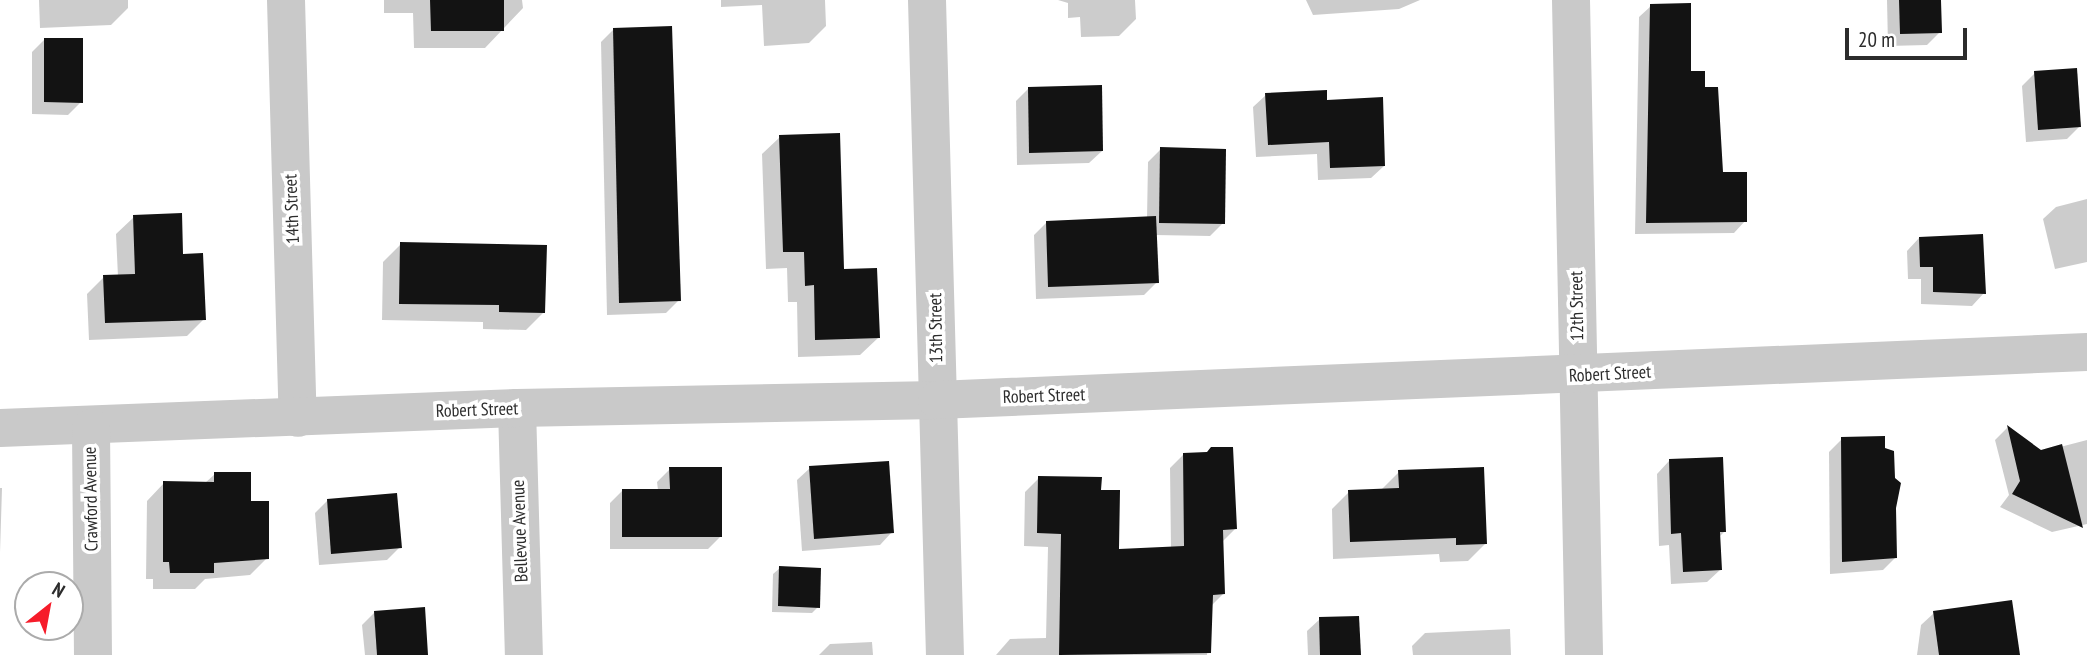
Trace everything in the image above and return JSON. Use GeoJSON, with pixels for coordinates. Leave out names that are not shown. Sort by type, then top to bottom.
{"type":"FeatureCollection","features":[{"type":"Feature","properties":{"kind":"street","name":"14th Street"},"geometry":{"type":"LineString","coordinates":[[286,0],[298,418]]}},
{"type":"Feature","properties":{"kind":"street","name":"13th Street"},"geometry":{"type":"LineString","coordinates":[[927,0],[945,655]]}},
{"type":"Feature","properties":{"kind":"street","name":"12th Street"},"geometry":{"type":"LineString","coordinates":[[1571,0],[1584,655]]}},
{"type":"Feature","properties":{"kind":"street","name":"Robert Street"},"geometry":{"type":"LineString","coordinates":[[0,428],[91,428],[517,408],[937,400],[1578,376],[2087,352]]}},
{"type":"Feature","properties":{"kind":"street","name":"Bellevue Avenue"},"geometry":{"type":"LineString","coordinates":[[517,408],[524,655]]}},
{"type":"Feature","properties":{"kind":"street","name":"Crawford Avenue"},"geometry":{"type":"LineString","coordinates":[[91,428],[93,655]]}},
{"type":"Feature","properties":{"kind":"building"},"geometry":{"type":"Polygon","coordinates":[[[430,0],[504,0],[504,31],[431,31],[430,0]]]}},
{"type":"Feature","properties":{"kind":"building"},"geometry":{"type":"Polygon","coordinates":[[[1899,0],[1941,0],[1942,33],[1900,34],[1899,0]]]}},
{"type":"Feature","properties":{"kind":"building"},"geometry":{"type":"Polygon","coordinates":[[[1691,3],[1691,71],[1705,71],[1705,87],[1718,87],[1723,172],[1747,172],[1747,222],[1646,223],[1650,4],[1691,3]]]}},
{"type":"Feature","properties":{"kind":"building"},"geometry":{"type":"Polygon","coordinates":[[[672,26],[681,301],[619,303],[613,28],[672,26]]]}},
{"type":"Feature","properties":{"kind":"building"},"geometry":{"type":"Polygon","coordinates":[[[44,38],[83,38],[83,103],[44,102],[44,38]]]}},
{"type":"Feature","properties":{"kind":"building"},"geometry":{"type":"Polygon","coordinates":[[[2077,68],[2081,127],[2038,130],[2034,71],[2077,68]]]}},
{"type":"Feature","properties":{"kind":"building"},"geometry":{"type":"Polygon","coordinates":[[[1102,85],[1103,151],[1029,153],[1028,87],[1102,85]]]}},
{"type":"Feature","properties":{"kind":"building"},"geometry":{"type":"Polygon","coordinates":[[[1327,90],[1327,100],[1383,97],[1385,166],[1330,168],[1329,142],[1268,145],[1265,93],[1327,90]]]}},
{"type":"Feature","properties":{"kind":"building"},"geometry":{"type":"Polygon","coordinates":[[[840,133],[844,269],[877,268],[880,338],[815,340],[814,285],[805,286],[804,252],[783,252],[779,135],[840,133]]]}},
{"type":"Feature","properties":{"kind":"building"},"geometry":{"type":"Polygon","coordinates":[[[1160,147],[1226,149],[1225,224],[1159,223],[1160,147]]]}},
{"type":"Feature","properties":{"kind":"building"},"geometry":{"type":"Polygon","coordinates":[[[182,213],[183,254],[203,253],[206,320],[105,323],[103,275],[135,274],[133,215],[182,213]]]}},
{"type":"Feature","properties":{"kind":"building"},"geometry":{"type":"Polygon","coordinates":[[[1156,216],[1159,283],[1048,287],[1046,221],[1156,216]]]}},
{"type":"Feature","properties":{"kind":"building"},"geometry":{"type":"Polygon","coordinates":[[[1983,234],[1986,294],[1933,292],[1933,267],[1920,267],[1919,237],[1983,234]]]}},
{"type":"Feature","properties":{"kind":"building"},"geometry":{"type":"Polygon","coordinates":[[[400,242],[547,245],[545,313],[499,312],[499,305],[399,304],[400,242]]]}},
{"type":"Feature","properties":{"kind":"building"},"geometry":{"type":"Polygon","coordinates":[[[2007,425],[2041,450],[2062,444],[2083,528],[2012,494],[2020,481],[2007,425]]]}},
{"type":"Feature","properties":{"kind":"building"},"geometry":{"type":"Polygon","coordinates":[[[1885,436],[1885,448],[1894,451],[1895,478],[1901,483],[1896,508],[1897,558],[1842,562],[1841,437],[1885,436]]]}},
{"type":"Feature","properties":{"kind":"building"},"geometry":{"type":"Polygon","coordinates":[[[1211,447],[1233,447],[1237,529],[1223,530],[1225,594],[1213,595],[1211,653],[1059,655],[1061,534],[1037,533],[1038,476],[1102,477],[1101,490],[1120,490],[1119,549],[1184,546],[1183,453],[1207,452],[1211,447]]]}},
{"type":"Feature","properties":{"kind":"building"},"geometry":{"type":"Polygon","coordinates":[[[1723,457],[1726,532],[1720,532],[1722,570],[1683,572],[1681,533],[1671,534],[1669,459],[1723,457]]]}},
{"type":"Feature","properties":{"kind":"building"},"geometry":{"type":"Polygon","coordinates":[[[889,461],[894,533],[814,539],[809,466],[889,461]]]}},
{"type":"Feature","properties":{"kind":"building"},"geometry":{"type":"Polygon","coordinates":[[[669,467],[722,467],[722,537],[622,537],[622,489],[670,489],[669,467]]]}},
{"type":"Feature","properties":{"kind":"building"},"geometry":{"type":"Polygon","coordinates":[[[1484,467],[1487,544],[1456,545],[1456,538],[1350,542],[1348,490],[1399,488],[1398,470],[1484,467]]]}},
{"type":"Feature","properties":{"kind":"building"},"geometry":{"type":"Polygon","coordinates":[[[214,472],[251,472],[251,501],[269,501],[269,559],[214,563],[214,573],[170,573],[169,562],[163,562],[163,481],[214,482],[214,472]]]}},
{"type":"Feature","properties":{"kind":"building"},"geometry":{"type":"Polygon","coordinates":[[[397,493],[402,548],[331,554],[327,499],[397,493]]]}},
{"type":"Feature","properties":{"kind":"building"},"geometry":{"type":"Polygon","coordinates":[[[779,566],[821,568],[820,608],[778,606],[779,566]]]}},
{"type":"Feature","properties":{"kind":"building"},"geometry":{"type":"Polygon","coordinates":[[[2012,600],[2020,655],[1939,655],[1933,611],[2012,600]]]}},
{"type":"Feature","properties":{"kind":"building"},"geometry":{"type":"Polygon","coordinates":[[[425,607],[428,655],[377,655],[374,611],[425,607]]]}},
{"type":"Feature","properties":{"kind":"building"},"geometry":{"type":"Polygon","coordinates":[[[1359,616],[1361,655],[1320,655],[1319,617],[1359,616]]]}}]}
